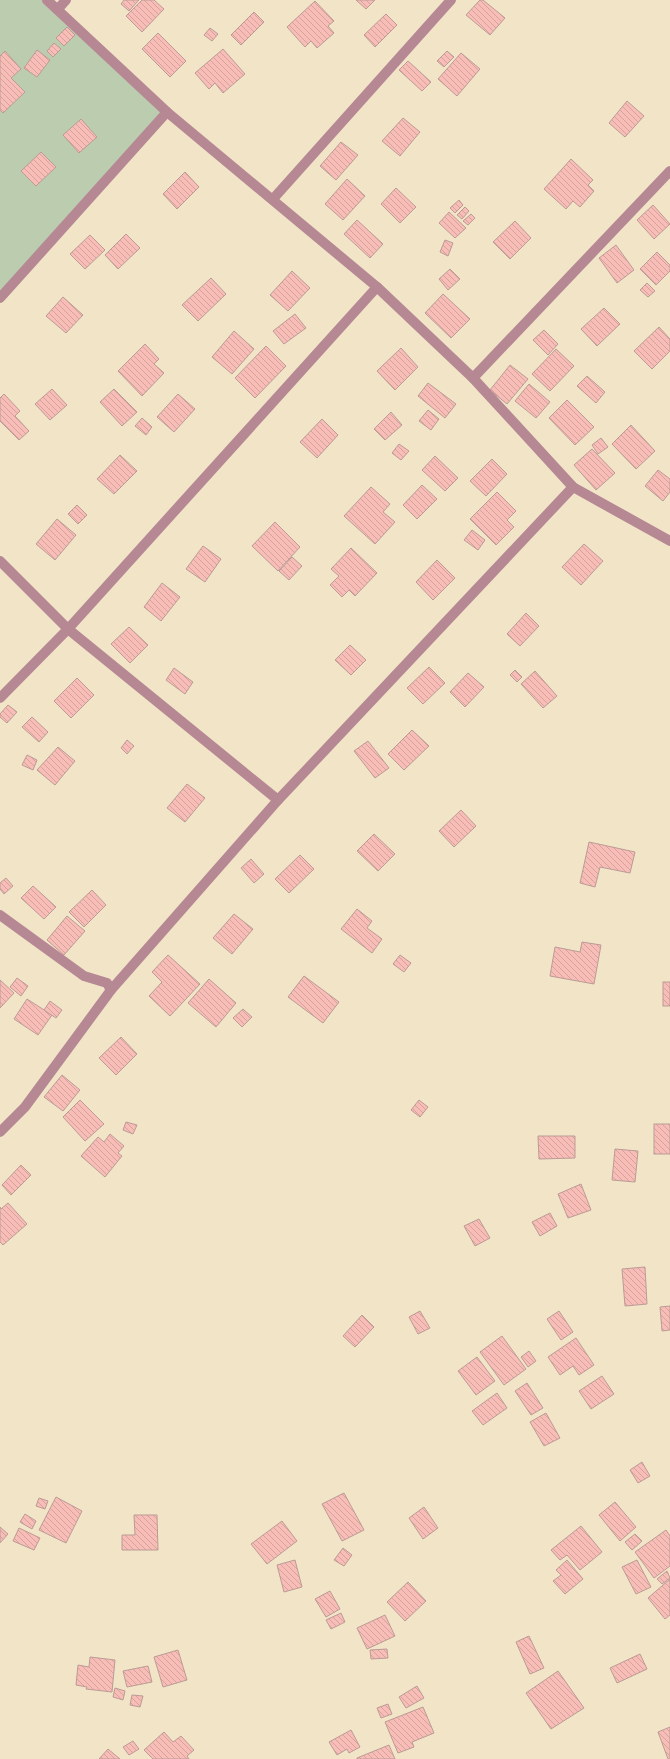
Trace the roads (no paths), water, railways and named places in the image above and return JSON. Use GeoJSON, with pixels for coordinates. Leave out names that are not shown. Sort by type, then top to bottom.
{"type":"FeatureCollection","features":[{"type":"Feature","properties":{"kind":"street"},"geometry":{"type":"LineString","coordinates":[[47,0],[167,112],[377,287],[473,378],[574,487],[670,541]]}},
{"type":"Feature","properties":{"kind":"street"},"geometry":{"type":"LineString","coordinates":[[58,9],[66,0]]}},
{"type":"Feature","properties":{"kind":"street"},"geometry":{"type":"LineString","coordinates":[[273,199],[451,0]]}},
{"type":"Feature","properties":{"kind":"street"},"geometry":{"type":"LineString","coordinates":[[0,298],[167,112]]}},
{"type":"Feature","properties":{"kind":"street"},"geometry":{"type":"LineString","coordinates":[[473,378],[670,171]]}},
{"type":"Feature","properties":{"kind":"street"},"geometry":{"type":"LineString","coordinates":[[0,698],[68,629],[377,287]]}},
{"type":"Feature","properties":{"kind":"street"},"geometry":{"type":"LineString","coordinates":[[0,1132],[25,1107],[111,990],[278,800],[574,487]]}},
{"type":"Feature","properties":{"kind":"street"},"geometry":{"type":"LineString","coordinates":[[0,561],[68,629],[278,800]]}},
{"type":"Feature","properties":{"kind":"street"},"geometry":{"type":"LineString","coordinates":[[0,915],[84,976],[107,982],[111,990]]}}]}
